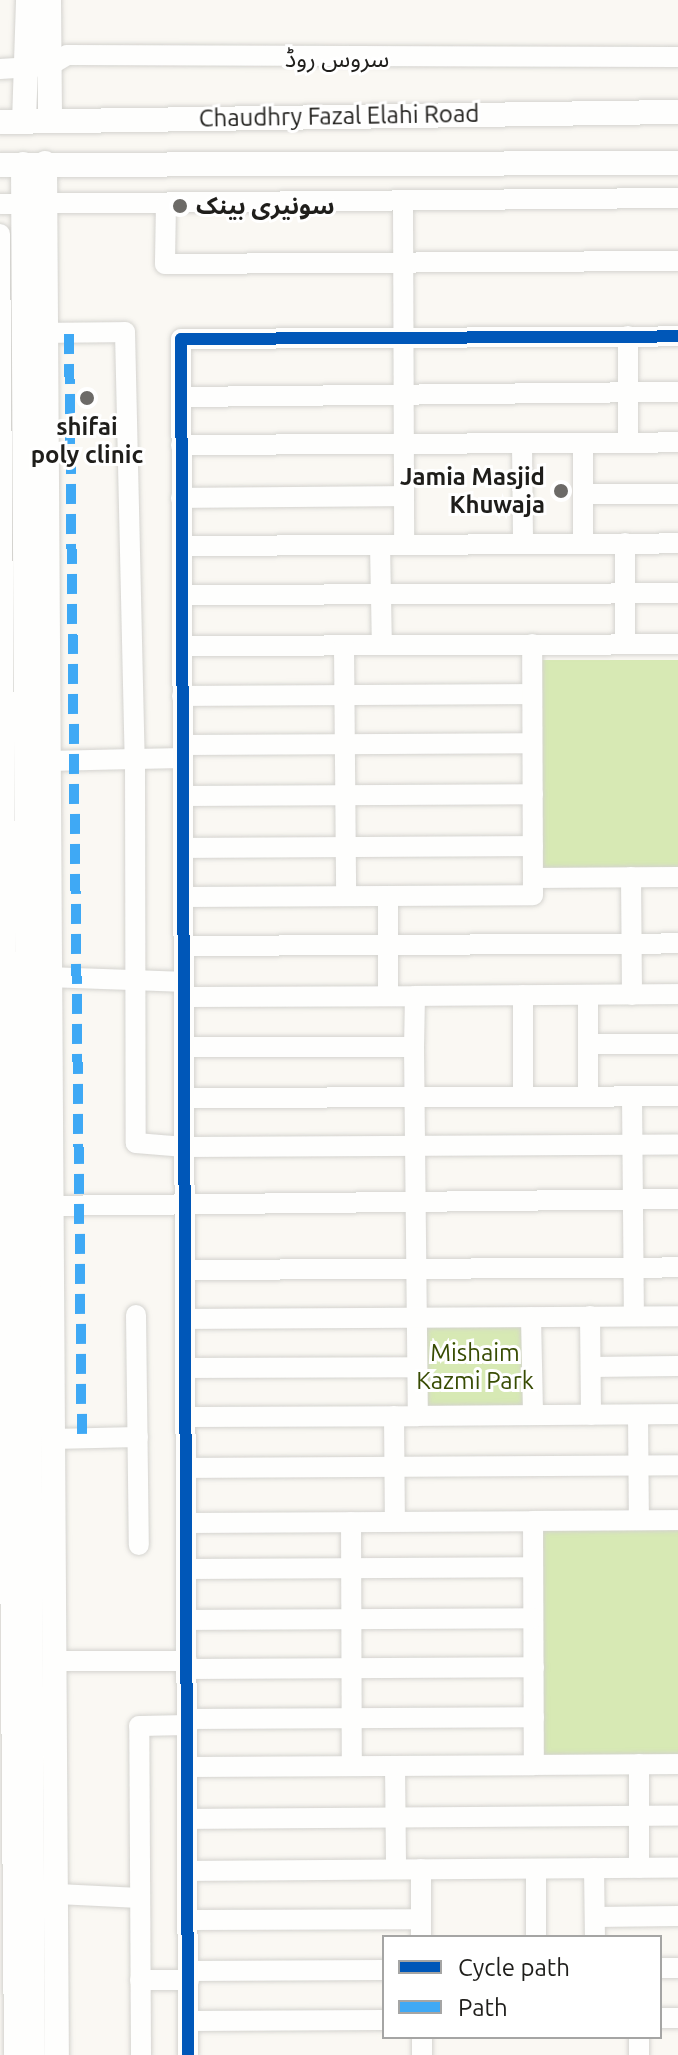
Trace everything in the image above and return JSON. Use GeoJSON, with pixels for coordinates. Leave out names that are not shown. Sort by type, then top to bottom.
{"type":"FeatureCollection","features":[{"type":"Feature","properties":{"kind":"main road"},"geometry":{"type":"LineString","coordinates":[[28,0],[50,121]]}},
{"type":"Feature","properties":{"kind":"main road"},"geometry":{"type":"LineString","coordinates":[[12,122],[38,67],[49,0]]}},
{"type":"Feature","properties":{"kind":"main road","name":"Chaudhry Fazal Elahi Road"},"geometry":{"type":"LineString","coordinates":[[12,122],[678,112]]}},
{"type":"Feature","properties":{"kind":"main road"},"geometry":{"type":"LineString","coordinates":[[507,114],[560,124],[678,124]]}},
{"type":"Feature","properties":{"kind":"main road"},"geometry":{"type":"LineString","coordinates":[[489,164],[570,150],[678,148]]}},
{"type":"Feature","properties":{"kind":"main road","name":"Chaudhry Fazal Elahi Road"},"geometry":{"type":"LineString","coordinates":[[23,164],[678,163]]}},
{"type":"Feature","properties":{"kind":"main road"},"geometry":{"type":"LineString","coordinates":[[23,164],[10,533],[11,879],[40,1206],[15,1531],[16,1877],[33,2055]]}},
{"type":"Feature","properties":{"kind":"main road"},"geometry":{"type":"LineString","coordinates":[[18,330],[47,761],[22,981],[13,1100],[40,1206],[13,1316],[24,1431],[55,1661],[57,2055]]}},
{"type":"Feature","properties":{"kind":"street","name":"سروس روڈ"},"geometry":{"type":"LineString","coordinates":[[0,69],[38,67],[67,55],[678,57]]}},
{"type":"Feature","properties":{"kind":"street"},"geometry":{"type":"LineString","coordinates":[[23,204],[403,204],[678,198]]}},
{"type":"Feature","properties":{"kind":"street"},"geometry":{"type":"LineString","coordinates":[[166,204],[165,264],[678,261]]}},
{"type":"Feature","properties":{"kind":"street"},"geometry":{"type":"LineString","coordinates":[[403,204],[404,544]]}},
{"type":"Feature","properties":{"kind":"street"},"geometry":{"type":"LineString","coordinates":[[0,234],[18,330],[125,332],[135,759],[136,1143],[185,1147],[678,1144]]}},
{"type":"Feature","properties":{"kind":"street"},"geometry":{"type":"LineString","coordinates":[[628,336],[628,443]]}},
{"type":"Feature","properties":{"kind":"street"},"geometry":{"type":"LineString","coordinates":[[188,2055],[181,339],[678,336]]}},
{"type":"Feature","properties":{"kind":"street"},"geometry":{"type":"LineString","coordinates":[[181,397],[678,392]]}},
{"type":"Feature","properties":{"kind":"street"},"geometry":{"type":"LineString","coordinates":[[181,445],[678,442]]}},
{"type":"Feature","properties":{"kind":"street"},"geometry":{"type":"LineString","coordinates":[[522,443],[523,544]]}},
{"type":"Feature","properties":{"kind":"street"},"geometry":{"type":"LineString","coordinates":[[583,443],[583,544]]}},
{"type":"Feature","properties":{"kind":"street"},"geometry":{"type":"LineString","coordinates":[[583,494],[678,494]]}},
{"type":"Feature","properties":{"kind":"street"},"geometry":{"type":"LineString","coordinates":[[181,498],[404,496]]}},
{"type":"Feature","properties":{"kind":"street"},"geometry":{"type":"LineString","coordinates":[[625,543],[625,644]]}},
{"type":"Feature","properties":{"kind":"street"},"geometry":{"type":"LineString","coordinates":[[182,546],[678,543]]}},
{"type":"Feature","properties":{"kind":"street"},"geometry":{"type":"LineString","coordinates":[[380,545],[382,645]]}},
{"type":"Feature","properties":{"kind":"street"},"geometry":{"type":"LineString","coordinates":[[182,595],[678,593]]}},
{"type":"Feature","properties":{"kind":"street"},"geometry":{"type":"LineString","coordinates":[[183,897],[533,895],[532,644]]}},
{"type":"Feature","properties":{"kind":"street"},"geometry":{"type":"LineString","coordinates":[[182,646],[678,644]]}},
{"type":"Feature","properties":{"kind":"street"},"geometry":{"type":"LineString","coordinates":[[344,646],[346,896]]}},
{"type":"Feature","properties":{"kind":"street"},"geometry":{"type":"LineString","coordinates":[[182,696],[532,694]]}},
{"type":"Feature","properties":{"kind":"street"},"geometry":{"type":"LineString","coordinates":[[47,761],[135,759],[183,752],[345,744],[532,743]]}},
{"type":"Feature","properties":{"kind":"street"},"geometry":{"type":"LineString","coordinates":[[183,796],[533,794]]}},
{"type":"Feature","properties":{"kind":"street"},"geometry":{"type":"LineString","coordinates":[[183,848],[533,846]]}},
{"type":"Feature","properties":{"kind":"street"},"geometry":{"type":"LineString","coordinates":[[631,877],[632,995]]}},
{"type":"Feature","properties":{"kind":"street"},"geometry":{"type":"LineString","coordinates":[[533,878],[678,877]]}},
{"type":"Feature","properties":{"kind":"street"},"geometry":{"type":"LineString","coordinates":[[388,896],[388,996]]}},
{"type":"Feature","properties":{"kind":"street"},"geometry":{"type":"LineString","coordinates":[[184,946],[678,943]]}},
{"type":"Feature","properties":{"kind":"street"},"geometry":{"type":"LineString","coordinates":[[22,981],[134,980],[184,990],[388,996],[678,994]]}},
{"type":"Feature","properties":{"kind":"street"},"geometry":{"type":"LineString","coordinates":[[523,995],[523,1096]]}},
{"type":"Feature","properties":{"kind":"street"},"geometry":{"type":"LineString","coordinates":[[588,995],[588,1096]]}},
{"type":"Feature","properties":{"kind":"street"},"geometry":{"type":"LineString","coordinates":[[415,996],[418,1416]]}},
{"type":"Feature","properties":{"kind":"street"},"geometry":{"type":"LineString","coordinates":[[588,1044],[678,1044]]}},
{"type":"Feature","properties":{"kind":"street"},"geometry":{"type":"LineString","coordinates":[[184,1047],[414,1047]]}},
{"type":"Feature","properties":{"kind":"street"},"geometry":{"type":"LineString","coordinates":[[632,1096],[634,1316]]}},
{"type":"Feature","properties":{"kind":"street"},"geometry":{"type":"LineString","coordinates":[[185,1098],[678,1096]]}},
{"type":"Feature","properties":{"kind":"street"},"geometry":{"type":"LineString","coordinates":[[13,1100],[13,1316]]}},
{"type":"Feature","properties":{"kind":"street"},"geometry":{"type":"LineString","coordinates":[[40,1206],[185,1202],[678,1199]]}},
{"type":"Feature","properties":{"kind":"street"},"geometry":{"type":"LineString","coordinates":[[185,1270],[678,1267]]}},
{"type":"Feature","properties":{"kind":"street"},"geometry":{"type":"LineString","coordinates":[[136,1315],[139,1545]]}},
{"type":"Feature","properties":{"kind":"street"},"geometry":{"type":"LineString","coordinates":[[590,1316],[591,1415]]}},
{"type":"Feature","properties":{"kind":"street"},"geometry":{"type":"LineString","coordinates":[[186,1319],[678,1316]]}},
{"type":"Feature","properties":{"kind":"street"},"geometry":{"type":"LineString","coordinates":[[531,1317],[533,1415]]}},
{"type":"Feature","properties":{"kind":"street"},"geometry":{"type":"LineString","coordinates":[[591,1367],[678,1366]]}},
{"type":"Feature","properties":{"kind":"street"},"geometry":{"type":"LineString","coordinates":[[186,1368],[417,1367]]}},
{"type":"Feature","properties":{"kind":"street"},"geometry":{"type":"LineString","coordinates":[[186,1417],[678,1414]]}},
{"type":"Feature","properties":{"kind":"street"},"geometry":{"type":"LineString","coordinates":[[638,1415],[639,1520]]}},
{"type":"Feature","properties":{"kind":"street"},"geometry":{"type":"LineString","coordinates":[[394,1416],[395,1522]]}},
{"type":"Feature","properties":{"kind":"street"},"geometry":{"type":"LineString","coordinates":[[24,1431],[138,1437]]}},
{"type":"Feature","properties":{"kind":"street"},"geometry":{"type":"LineString","coordinates":[[186,1468],[678,1465]]}},
{"type":"Feature","properties":{"kind":"street"},"geometry":{"type":"LineString","coordinates":[[187,1523],[678,1520]]}},
{"type":"Feature","properties":{"kind":"street"},"geometry":{"type":"LineString","coordinates":[[533,1521],[534,1765]]}},
{"type":"Feature","properties":{"kind":"street"},"geometry":{"type":"LineString","coordinates":[[351,1522],[352,1766]]}},
{"type":"Feature","properties":{"kind":"street"},"geometry":{"type":"LineString","coordinates":[[187,1569],[533,1567]]}},
{"type":"Feature","properties":{"kind":"street"},"geometry":{"type":"LineString","coordinates":[[187,1620],[533,1618]]}},
{"type":"Feature","properties":{"kind":"street"},"geometry":{"type":"LineString","coordinates":[[55,1661],[351,1668],[534,1667]]}},
{"type":"Feature","properties":{"kind":"street"},"geometry":{"type":"LineString","coordinates":[[141,2055],[139,1726],[352,1718],[534,1717]]}},
{"type":"Feature","properties":{"kind":"street"},"geometry":{"type":"LineString","coordinates":[[639,1764],[639,1868]]}},
{"type":"Feature","properties":{"kind":"street"},"geometry":{"type":"LineString","coordinates":[[188,1767],[678,1764]]}},
{"type":"Feature","properties":{"kind":"street"},"geometry":{"type":"LineString","coordinates":[[395,1766],[396,1869]]}},
{"type":"Feature","properties":{"kind":"street"},"geometry":{"type":"LineString","coordinates":[[188,1819],[678,1816]]}},
{"type":"Feature","properties":{"kind":"street"},"geometry":{"type":"LineString","coordinates":[[594,1868],[595,1927],[678,1916]]}},
{"type":"Feature","properties":{"kind":"street"},"geometry":{"type":"LineString","coordinates":[[189,1871],[678,1868]]}},
{"type":"Feature","properties":{"kind":"street"},"geometry":{"type":"LineString","coordinates":[[189,1920],[421,1928],[421,1869]]}},
{"type":"Feature","properties":{"kind":"street"},"geometry":{"type":"LineString","coordinates":[[536,1869],[536,1935]]}},
{"type":"Feature","properties":{"kind":"street"},"geometry":{"type":"LineString","coordinates":[[14,2055],[16,1877]]}},
{"type":"Feature","properties":{"kind":"street"},"geometry":{"type":"LineString","coordinates":[[57,1894],[140,1898]]}},
{"type":"Feature","properties":{"kind":"street"},"geometry":{"type":"LineString","coordinates":[[140,1980],[382,1970]]}},
{"type":"Feature","properties":{"kind":"street"},"geometry":{"type":"LineString","coordinates":[[189,2021],[382,2020]]}},
{"type":"Feature","properties":{"kind":"green space"},"geometry":{"type":"Polygon","coordinates":[[[538,660],[678,660],[678,869],[538,869],[538,660]]]}},
{"type":"Feature","properties":{"kind":"green space","name":"Mishaim Kazmi Park"},"geometry":{"type":"Polygon","coordinates":[[[417,1317],[531,1317],[531,1416],[417,1416],[417,1317]]]}},
{"type":"Feature","properties":{"kind":"green space"},"geometry":{"type":"Polygon","coordinates":[[[536,1523],[678,1523],[678,1760],[536,1760],[536,1523]]]}},
{"type":"Feature","properties":{"kind":"marked path"},"geometry":{"type":"LineString","coordinates":[[69,334],[82,1438]]}},
{"type":"Feature","properties":{"kind":"cycle path"},"geometry":{"type":"LineString","coordinates":[[188,2055],[181,339],[678,336]]}},
{"type":"Feature","properties":{"kind":"place","name":"سونیری بینک"},"geometry":{"type":"Point","coordinates":[180,206]}},
{"type":"Feature","properties":{"kind":"place","name":"shifai poly clinic"},"geometry":{"type":"Point","coordinates":[87,398]}},
{"type":"Feature","properties":{"kind":"place","name":"Jamia Masjid Khuwaja"},"geometry":{"type":"Point","coordinates":[561,491]}}]}
